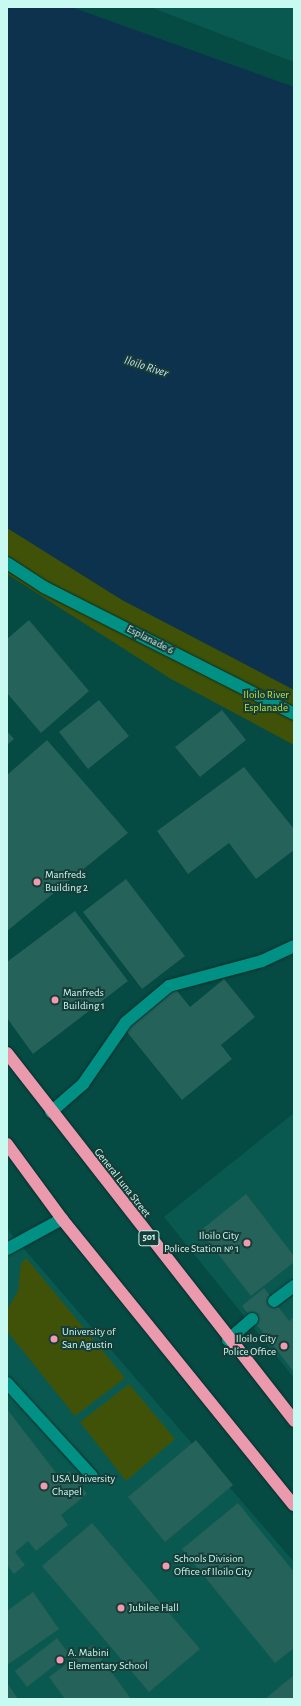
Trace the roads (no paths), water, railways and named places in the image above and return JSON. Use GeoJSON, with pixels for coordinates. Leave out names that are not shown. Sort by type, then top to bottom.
{"type":"FeatureCollection","features":[{"type":"Feature","properties":{"kind":"highway","name":"General Luna Street"},"geometry":{"type":"LineString","coordinates":[[7,1053],[228,1340],[294,1421]]}},
{"type":"Feature","properties":{"kind":"highway"},"geometry":{"type":"LineString","coordinates":[[7,1144],[62,1219],[294,1505]]}},
{"type":"Feature","properties":{"kind":"street","name":"Esplanade 6"},"geometry":{"type":"LineString","coordinates":[[7,563],[44,587],[294,714]]}},
{"type":"Feature","properties":{"kind":"street"},"geometry":{"type":"LineString","coordinates":[[51,1112],[82,1084],[126,1022],[169,986],[262,962],[294,946]]}},
{"type":"Feature","properties":{"kind":"street"},"geometry":{"type":"LineString","coordinates":[[7,1249],[62,1219]]}},
{"type":"Feature","properties":{"kind":"street"},"geometry":{"type":"LineString","coordinates":[[274,1301],[294,1286]]}},
{"type":"Feature","properties":{"kind":"street"},"geometry":{"type":"LineString","coordinates":[[228,1340],[252,1319]]}},
{"type":"Feature","properties":{"kind":"street"},"geometry":{"type":"LineString","coordinates":[[7,1383],[92,1476]]}},
{"type":"Feature","properties":{"kind":"water","name":"Iloilo River"},"geometry":{"type":"Polygon","coordinates":[[[7,7],[71,7],[294,87],[294,690],[122,600],[7,528],[7,7]]]}},
{"type":"Feature","properties":{"kind":"place","name":"Manfreds Building 2"},"geometry":{"type":"Point","coordinates":[37,882]}},
{"type":"Feature","properties":{"kind":"place","name":"Manfreds Building 1"},"geometry":{"type":"Point","coordinates":[55,1000]}},
{"type":"Feature","properties":{"kind":"place","name":"Iloilo City Police Station № 1"},"geometry":{"type":"Point","coordinates":[247,1243]}},
{"type":"Feature","properties":{"kind":"place","name":"University of San Agustin"},"geometry":{"type":"Point","coordinates":[54,1339]}},
{"type":"Feature","properties":{"kind":"place","name":"Iloilo City Police Office"},"geometry":{"type":"Point","coordinates":[284,1346]}},
{"type":"Feature","properties":{"kind":"place","name":"USA University Chapel"},"geometry":{"type":"Point","coordinates":[44,1486]}},
{"type":"Feature","properties":{"kind":"place","name":"Schools Division Office of Iloilo City"},"geometry":{"type":"Point","coordinates":[166,1566]}},
{"type":"Feature","properties":{"kind":"place","name":"Jubilee Hall"},"geometry":{"type":"Point","coordinates":[121,1608]}},
{"type":"Feature","properties":{"kind":"place","name":"A. Mabini Elementary School"},"geometry":{"type":"Point","coordinates":[60,1660]}},
{"type":"Feature","properties":{"kind":"park label","name":"Iloilo River Esplanade"},"geometry":{"type":"Point","coordinates":[266,702]}}]}
